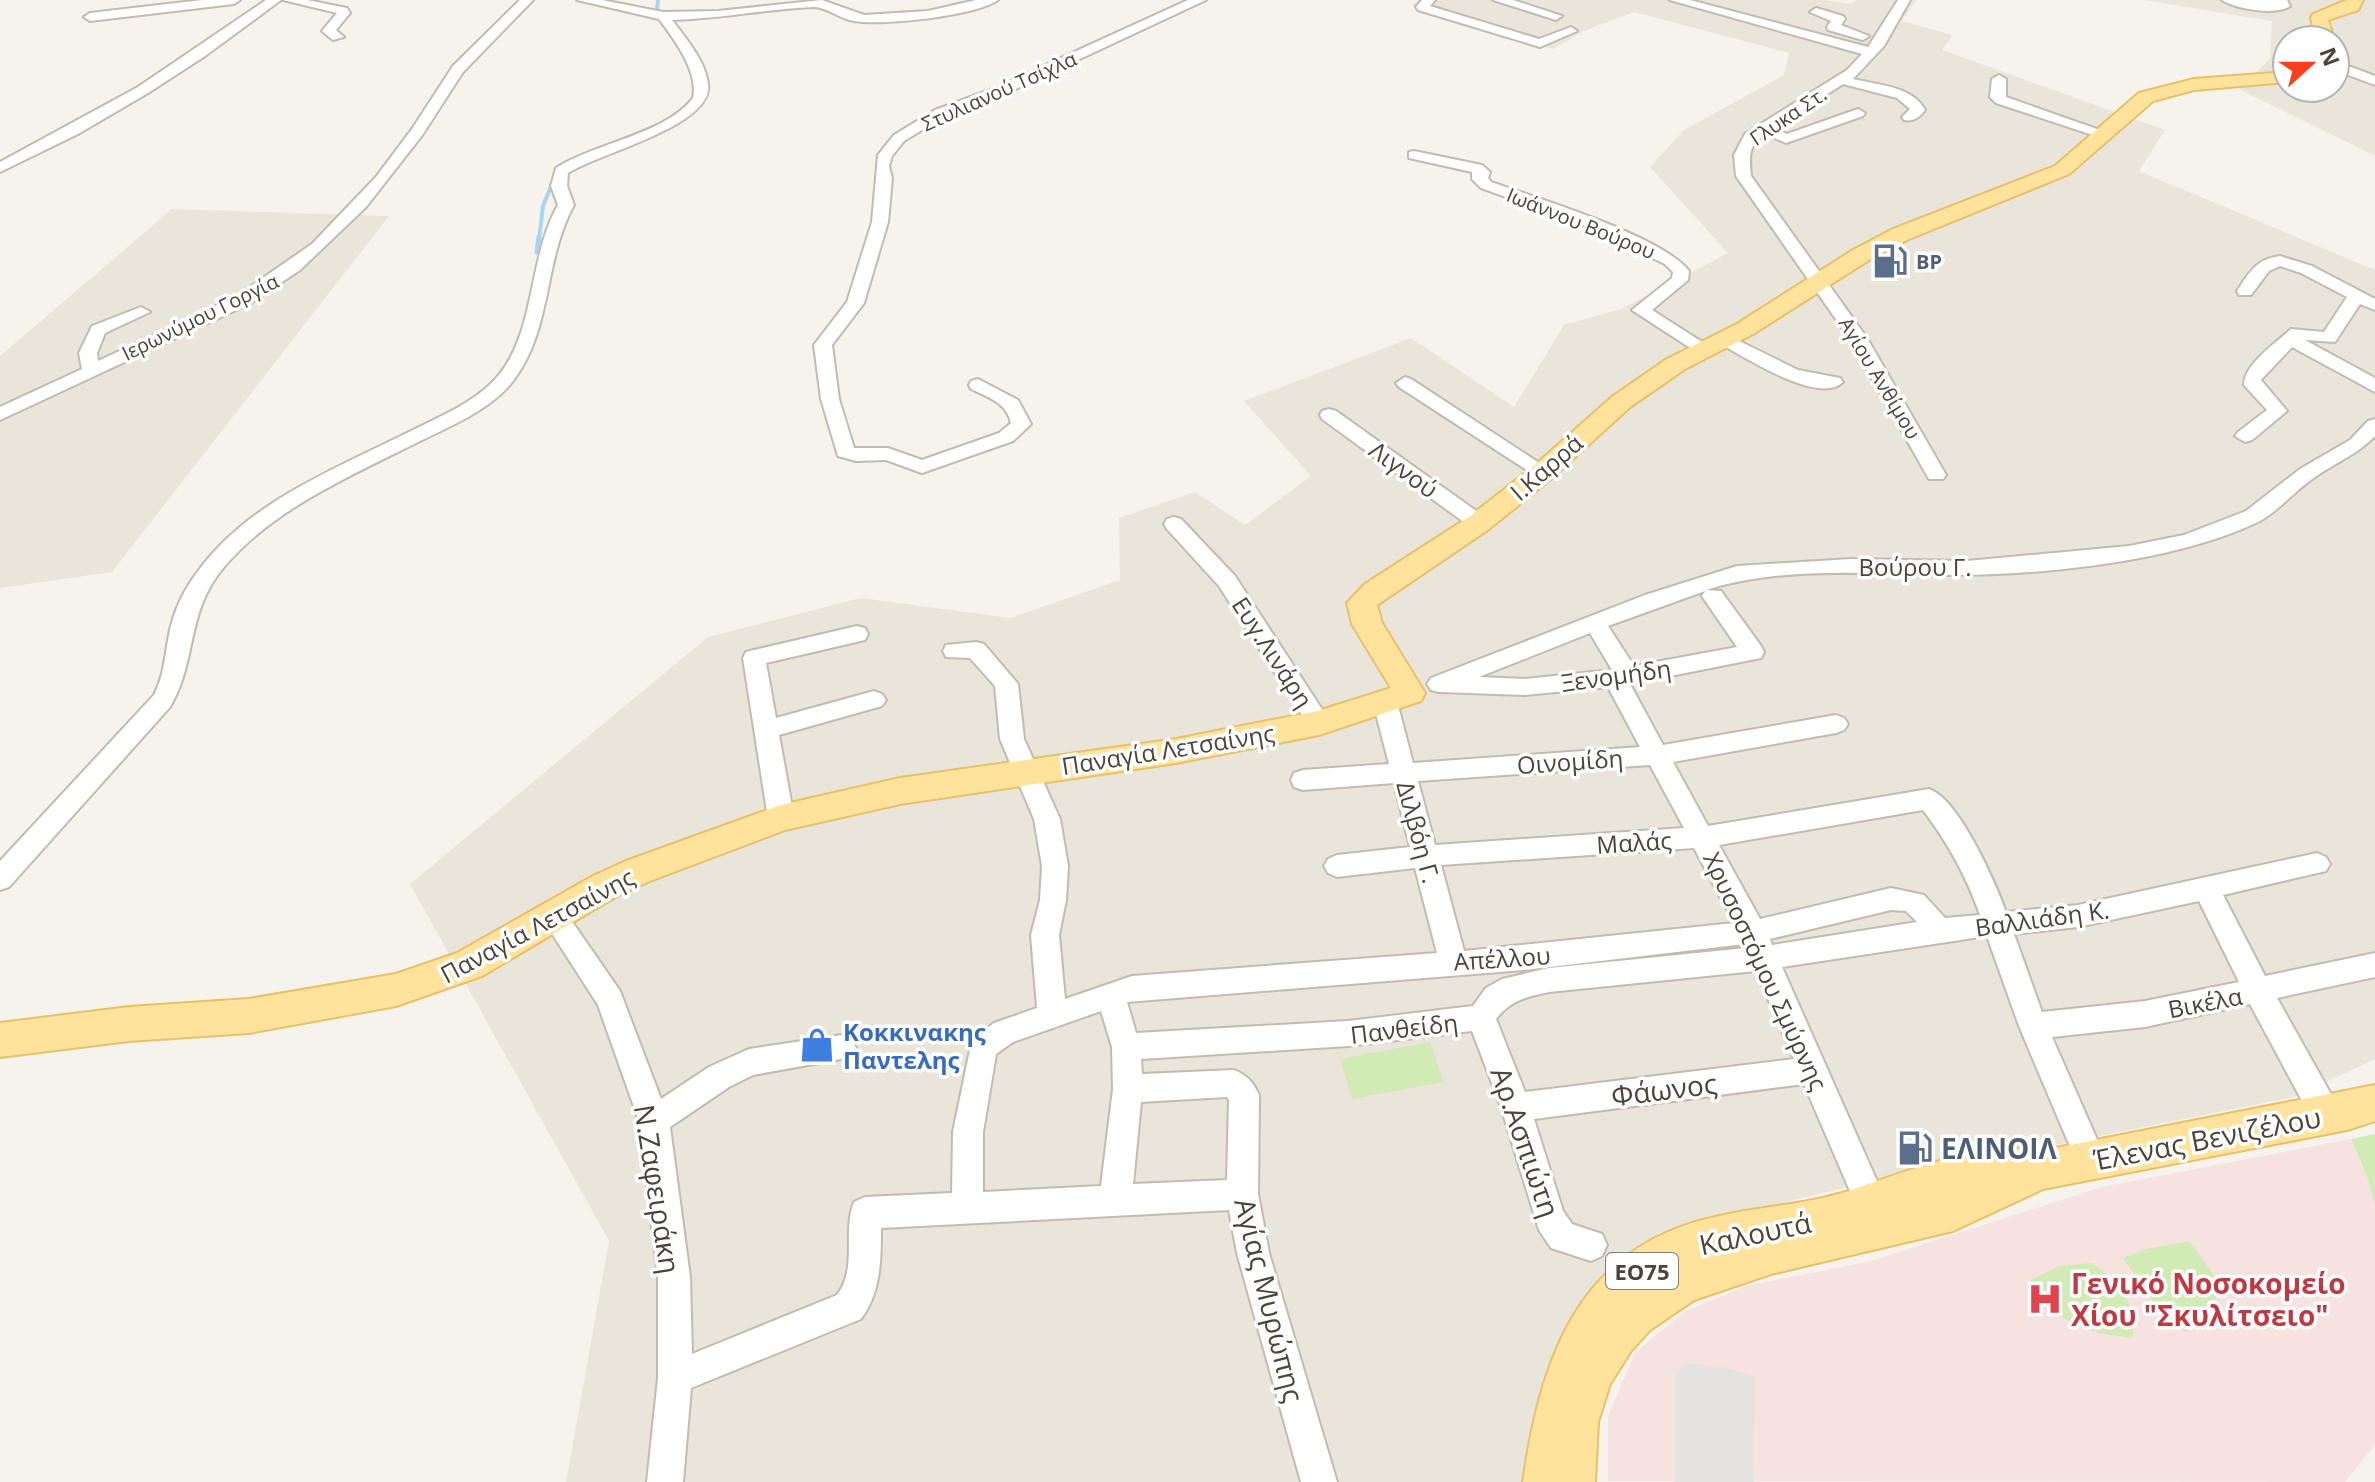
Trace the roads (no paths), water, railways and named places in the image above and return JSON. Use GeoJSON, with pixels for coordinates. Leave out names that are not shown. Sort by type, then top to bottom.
{"type":"FeatureCollection","features":[{"type":"Feature","properties":{"kind":"main road"},"geometry":{"type":"LineString","coordinates":[[2321,24],[2319,18],[2352,6],[2355,0]]}},
{"type":"Feature","properties":{"kind":"main road","name":"Ι.Καρρά"},"geometry":{"type":"LineString","coordinates":[[1411,693],[1367,624],[1362,603],[1375,591],[1479,523],[1543,472],[1621,402],[1861,255],[1901,234],[2062,170],[2079,159],[2149,95],[2171,89],[2271,79]]}},
{"type":"Feature","properties":{"kind":"main road","name":"Παναγία Λετσαίνης"},"geometry":{"type":"LineString","coordinates":[[0,1040],[129,1024],[249,1016],[396,990],[469,965],[555,918],[605,886],[638,871],[781,818],[900,791],[1176,751],[1319,723],[1411,693]]}},
{"type":"Feature","properties":{"kind":"main road","name":"Έλενας Βενιζέλου"},"geometry":{"type":"LineString","coordinates":[[1876,1215],[1953,1210],[2039,1170],[2375,1103]]}},
{"type":"Feature","properties":{"kind":"main road","name":"Καλουτά"},"geometry":{"type":"LineString","coordinates":[[1547,1482],[1559,1406],[1578,1344],[1598,1311],[1626,1281],[1665,1255],[1699,1242],[1830,1217],[1876,1215]]}},
{"type":"Feature","properties":{"kind":"main road","name":"Καλουτά"},"geometry":{"type":"LineString","coordinates":[[1571,1482],[1575,1422],[1591,1373],[1615,1335],[1634,1314],[1667,1291],[1697,1276],[1876,1215]]}},
{"type":"Feature","properties":{"kind":"street"},"geometry":{"type":"LineString","coordinates":[[90,17],[234,0]]}},
{"type":"Feature","properties":{"kind":"street"},"geometry":{"type":"LineString","coordinates":[[0,168],[85,126],[193,59],[238,23],[275,0]]}},
{"type":"Feature","properties":{"kind":"street"},"geometry":{"type":"LineString","coordinates":[[289,0],[343,11],[328,31],[338,37]]}},
{"type":"Feature","properties":{"kind":"street","name":"Ιερωνύμου Γοργία"},"geometry":{"type":"LineString","coordinates":[[0,414],[253,294],[303,261],[353,213],[387,174],[458,68],[527,0]]}},
{"type":"Feature","properties":{"kind":"street"},"geometry":{"type":"LineString","coordinates":[[583,0],[668,15],[718,15],[815,3],[859,19],[906,18],[952,11],[992,0]]}},
{"type":"Feature","properties":{"kind":"street","name":"Στυλιανού Τσίχλα"},"geometry":{"type":"LineString","coordinates":[[978,385],[1010,401],[1017,409],[1021,424],[1006,437],[922,467],[888,454],[856,455],[845,452],[830,399],[823,345],[855,303],[880,222],[885,155],[899,138],[940,113],[1000,91],[1171,10],[1200,0]]}},
{"type":"Feature","properties":{"kind":"street"},"geometry":{"type":"LineString","coordinates":[[1429,0],[1422,7],[1540,43],[1571,31]]}},
{"type":"Feature","properties":{"kind":"street"},"geometry":{"type":"LineString","coordinates":[[1499,0],[1556,16]]}},
{"type":"Feature","properties":{"kind":"street"},"geometry":{"type":"LineString","coordinates":[[1676,0],[1870,52]]}},
{"type":"Feature","properties":{"kind":"street","name":"Γλυκα Στ."},"geometry":{"type":"LineString","coordinates":[[1821,282],[1742,172],[1744,145],[1764,128],[1842,80],[1881,39],[1904,0]]}},
{"type":"Feature","properties":{"kind":"street"},"geometry":{"type":"LineString","coordinates":[[2228,0],[2278,4]]}},
{"type":"Feature","properties":{"kind":"street"},"geometry":{"type":"LineString","coordinates":[[1816,12],[1839,19],[1833,27],[1837,30],[1881,39]]}},
{"type":"Feature","properties":{"kind":"street"},"geometry":{"type":"LineString","coordinates":[[0,879],[162,701],[174,677],[182,627],[190,602],[197,586],[225,553],[301,495],[467,408],[494,390],[513,370],[529,334],[553,222],[566,205],[559,186],[561,171],[594,150],[684,117],[700,99],[702,89],[697,69],[668,15]]}},
{"type":"Feature","properties":{"kind":"street"},"geometry":{"type":"LineString","coordinates":[[2351,71],[2375,81]]}},
{"type":"Feature","properties":{"kind":"street"},"geometry":{"type":"LineString","coordinates":[[1999,79],[1997,97],[2004,102],[2104,134]]}},
{"type":"Feature","properties":{"kind":"street"},"geometry":{"type":"LineString","coordinates":[[1842,80],[1908,98],[1918,110],[1909,117]]}},
{"type":"Feature","properties":{"kind":"street"},"geometry":{"type":"LineString","coordinates":[[1764,128],[1786,139],[1858,113]]}},
{"type":"Feature","properties":{"kind":"street","name":"Ιωάννου Βούρου"},"geometry":{"type":"LineString","coordinates":[[1414,155],[1445,163],[1469,163],[1482,172],[1480,179],[1486,185],[1587,221],[1674,264],[1681,271],[1680,280],[1641,310],[1714,344]]}},
{"type":"Feature","properties":{"kind":"street"},"geometry":{"type":"LineString","coordinates":[[316,246],[319,236],[341,205]]}},
{"type":"Feature","properties":{"kind":"street"},"geometry":{"type":"LineString","coordinates":[[2245,291],[2266,263],[2276,260],[2299,266],[2355,298],[2375,305]]}},
{"type":"Feature","properties":{"kind":"street","name":"Αγίου Ανθίμου"},"geometry":{"type":"LineString","coordinates":[[1821,282],[1892,393],[1936,475]]}},
{"type":"Feature","properties":{"kind":"street"},"geometry":{"type":"LineString","coordinates":[[2245,436],[2278,411],[2257,391],[2252,380],[2268,359],[2300,333],[2329,338],[2355,298]]}},
{"type":"Feature","properties":{"kind":"street"},"geometry":{"type":"LineString","coordinates":[[91,370],[88,353],[98,330],[141,312]]}},
{"type":"Feature","properties":{"kind":"street"},"geometry":{"type":"LineString","coordinates":[[2293,340],[2375,386]]}},
{"type":"Feature","properties":{"kind":"street"},"geometry":{"type":"LineString","coordinates":[[1714,344],[1802,379],[1834,382]]}},
{"type":"Feature","properties":{"kind":"street"},"geometry":{"type":"LineString","coordinates":[[1405,383],[1543,472]]}},
{"type":"Feature","properties":{"kind":"street"},"geometry":{"type":"LineString","coordinates":[[0,395],[30,398]]}},
{"type":"Feature","properties":{"kind":"street","name":"Λιγνού"},"geometry":{"type":"LineString","coordinates":[[1329,415],[1479,523]]}},
{"type":"Feature","properties":{"kind":"street","name":"Βούρου Γ."},"geometry":{"type":"LineString","coordinates":[[1411,693],[1653,600],[1737,573],[1851,566],[1967,568],[2129,553],[2188,541],[2253,516],[2307,473],[2357,444],[2375,425]]}},
{"type":"Feature","properties":{"kind":"street"},"geometry":{"type":"LineString","coordinates":[[2357,444],[2375,456]]}},
{"type":"Feature","properties":{"kind":"street","name":"Ευγ.Λινάρη"},"geometry":{"type":"LineString","coordinates":[[1174,524],[1227,581],[1319,723]]}},
{"type":"Feature","properties":{"kind":"street","name":"Ξενομήδη"},"geometry":{"type":"LineString","coordinates":[[1411,693],[1525,687],[1622,677],[1753,652],[1713,596]]}},
{"type":"Feature","properties":{"kind":"street","name":"Χρυσοστόμου Σμύρνης"},"geometry":{"type":"LineString","coordinates":[[1595,624],[1658,755],[1759,945],[1876,1215]]}},
{"type":"Feature","properties":{"kind":"street"},"geometry":{"type":"LineString","coordinates":[[781,818],[754,658],[857,634]]}},
{"type":"Feature","properties":{"kind":"street"},"geometry":{"type":"LineString","coordinates":[[954,651],[976,650],[1006,684],[1012,739],[1047,819],[1055,866],[1053,900],[1045,935],[1052,1015]]}},
{"type":"Feature","properties":{"kind":"street","name":"Διλβόη Γ."},"geometry":{"type":"LineString","coordinates":[[1411,693],[1403,771],[1453,962]]}},
{"type":"Feature","properties":{"kind":"street"},"geometry":{"type":"LineString","coordinates":[[766,730],[874,700]]}},
{"type":"Feature","properties":{"kind":"street","name":"Οινομίδη"},"geometry":{"type":"LineString","coordinates":[[1303,780],[1658,755],[1836,724]]}},
{"type":"Feature","properties":{"kind":"street","name":"Μαλάς"},"geometry":{"type":"LineString","coordinates":[[1337,866],[1425,856],[1703,837],[1929,799],[1956,835],[1979,875],[1999,926]]}},
{"type":"Feature","properties":{"kind":"street","name":"Βαλλιάδη Κ."},"geometry":{"type":"LineString","coordinates":[[1759,945],[1999,926],[2078,916],[2317,864]]}},
{"type":"Feature","properties":{"kind":"street"},"geometry":{"type":"LineString","coordinates":[[2206,889],[2326,1115]]}},
{"type":"Feature","properties":{"kind":"street","name":"Απέλλου"},"geometry":{"type":"LineString","coordinates":[[967,1208],[968,1132],[982,1049],[1004,1032],[1110,994],[1132,988],[1311,976],[1453,962],[1759,945],[1891,899],[1908,899],[1919,904],[1939,930]]}},
{"type":"Feature","properties":{"kind":"street","name":"Ν.Ζαφειράκη"},"geometry":{"type":"LineString","coordinates":[[555,918],[615,1009],[654,1121],[674,1277],[675,1378],[665,1482]]}},
{"type":"Feature","properties":{"kind":"street"},"geometry":{"type":"LineString","coordinates":[[1999,926],[2033,1026],[2091,1160]]}},
{"type":"Feature","properties":{"kind":"street","name":"Πανθείδη"},"geometry":{"type":"LineString","coordinates":[[1126,1047],[1336,1036],[1481,1017],[1496,997],[1512,988],[1759,945]]}},
{"type":"Feature","properties":{"kind":"street","name":"Βικέλα"},"geometry":{"type":"LineString","coordinates":[[2033,1026],[2145,1014],[2375,965]]}},
{"type":"Feature","properties":{"kind":"street"},"geometry":{"type":"LineString","coordinates":[[1110,994],[1126,1047],[1128,1089],[1115,1202]]}},
{"type":"Feature","properties":{"kind":"street","name":"Αρ.Ασπιώτη"},"geometry":{"type":"LineString","coordinates":[[1481,1017],[1516,1107],[1550,1219],[1562,1237],[1591,1245]]}},
{"type":"Feature","properties":{"kind":"street"},"geometry":{"type":"LineString","coordinates":[[654,1121],[719,1077],[749,1062],[842,1048]]}},
{"type":"Feature","properties":{"kind":"street","name":"Φάωνος"},"geometry":{"type":"LineString","coordinates":[[1516,1107],[1812,1070]]}},
{"type":"Feature","properties":{"kind":"street","name":"Αγίας Μυρώπης"},"geometry":{"type":"LineString","coordinates":[[1128,1089],[1222,1083],[1234,1084],[1244,1095],[1242,1194],[1253,1253],[1319,1482]]}},
{"type":"Feature","properties":{"kind":"street"},"geometry":{"type":"LineString","coordinates":[[675,1378],[849,1307],[859,1297],[862,1284],[865,1213],[1242,1194]]}},
{"type":"Feature","properties":{"kind":"waterway"},"geometry":{"type":"LineString","coordinates":[[658,0],[657,10],[665,14]]}},
{"type":"Feature","properties":{"kind":"waterway"},"geometry":{"type":"LineString","coordinates":[[572,160],[658,125]]}},
{"type":"Feature","properties":{"kind":"waterway"},"geometry":{"type":"LineString","coordinates":[[539,239],[543,206],[554,179]]}},
{"type":"Feature","properties":{"kind":"waterway"},"geometry":{"type":"LineString","coordinates":[[537,252],[539,237]]}},
{"type":"Feature","properties":{"kind":"place","name":"BP"},"geometry":{"type":"Point","coordinates":[1890,261]}},
{"type":"Feature","properties":{"kind":"place","name":"Κοκκινακης Παντελης"},"geometry":{"type":"Point","coordinates":[817,1045]}},
{"type":"Feature","properties":{"kind":"place","name":"ΕΛΙΝΟΙΛ"},"geometry":{"type":"Point","coordinates":[1915,1148]}},
{"type":"Feature","properties":{"kind":"place","name":"Γενικό Νοσοκομείο Χίου \"Σκυλίτσειο\""},"geometry":{"type":"Point","coordinates":[2045,1299]}}]}
